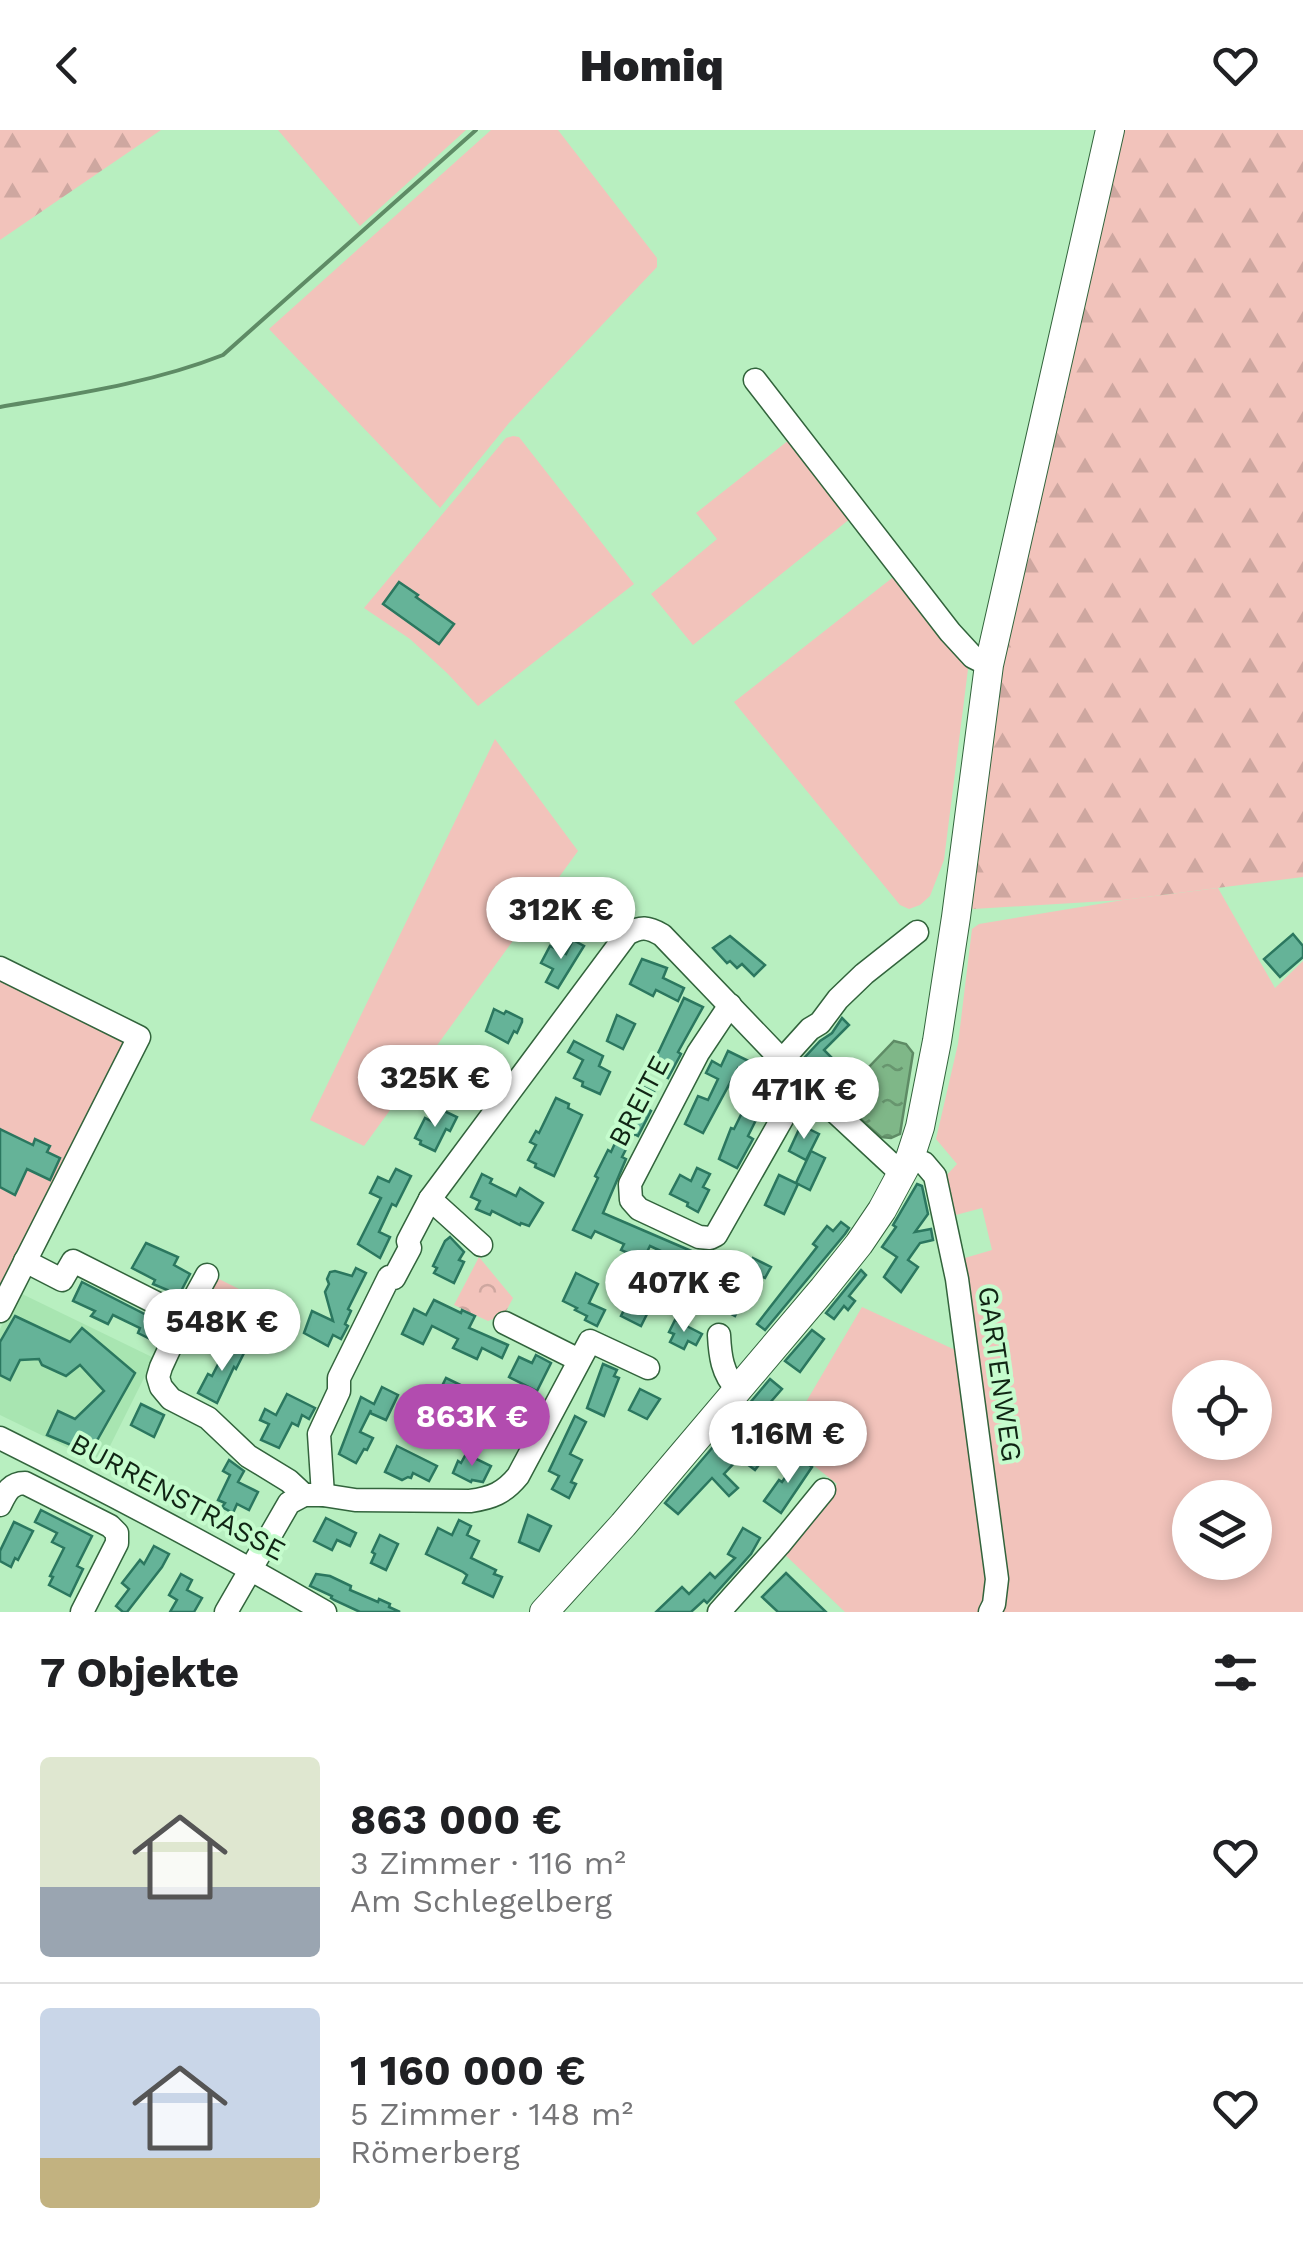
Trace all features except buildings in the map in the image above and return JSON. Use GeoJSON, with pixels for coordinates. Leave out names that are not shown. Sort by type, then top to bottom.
{"type":"FeatureCollection","features":[{"type":"Feature","properties":{"kind":"main road"},"geometry":{"type":"LineString","coordinates":[[544,1612],[859,1244],[906,1166],[927,1096],[951,954],[988,665],[1110,130]]}},
{"type":"Feature","properties":{"kind":"street"},"geometry":{"type":"LineString","coordinates":[[755,380],[950,632],[973,657],[988,665]]}},
{"type":"Feature","properties":{"kind":"street","name":"GARTENWEG"},"geometry":{"type":"LineString","coordinates":[[430,1199],[626,934],[639,927],[662,935],[802,1082],[906,1166],[924,1163],[935,1176],[957,1280],[997,1578],[990,1612]]}},
{"type":"Feature","properties":{"kind":"street"},"geometry":{"type":"LineString","coordinates":[[782,1060],[914,928],[927,944],[951,954]]}},
{"type":"Feature","properties":{"kind":"street"},"geometry":{"type":"LineString","coordinates":[[0,968],[139,1037],[0,1311]]}},
{"type":"Feature","properties":{"kind":"street","name":"BREITE"},"geometry":{"type":"LineString","coordinates":[[730,1006],[698,1053],[630,1184],[631,1200],[639,1209],[699,1237],[716,1235],[802,1082]]}},
{"type":"Feature","properties":{"kind":"street"},"geometry":{"type":"LineString","coordinates":[[314,1495],[319,1434],[339,1391],[339,1378],[389,1278],[394,1278],[410,1248],[408,1242],[430,1199],[480,1245]]}},
{"type":"Feature","properties":{"kind":"street"},"geometry":{"type":"LineString","coordinates":[[25,1261],[62,1280],[72,1261],[184,1317]]}},
{"type":"Feature","properties":{"kind":"street"},"geometry":{"type":"LineString","coordinates":[[207,1274],[161,1366],[158,1377],[165,1393],[208,1418],[248,1456],[314,1495],[355,1500],[488,1499],[508,1488],[518,1476],[590,1341],[648,1368]]}},
{"type":"Feature","properties":{"kind":"street"},"geometry":{"type":"LineString","coordinates":[[504,1323],[579,1360]]}},
{"type":"Feature","properties":{"kind":"street"},"geometry":{"type":"LineString","coordinates":[[719,1335],[727,1379],[736,1389]]}},
{"type":"Feature","properties":{"kind":"street","name":"BURRENSTRASSE"},"geometry":{"type":"LineString","coordinates":[[0,1438],[326,1612]]}},
{"type":"Feature","properties":{"kind":"street"},"geometry":{"type":"LineString","coordinates":[[0,1505],[8,1490],[24,1483],[117,1532],[116,1543],[82,1612]]}},
{"type":"Feature","properties":{"kind":"street"},"geometry":{"type":"LineString","coordinates":[[719,1612],[824,1490]]}},
{"type":"Feature","properties":{"kind":"street"},"geometry":{"type":"LineString","coordinates":[[226,1612],[289,1503],[314,1495]]}},
{"type":"Feature","properties":{"kind":"shaded area"},"geometry":{"type":"Polygon","coordinates":[[[18,1292],[154,1358],[101,1464],[0,1415],[0,1329],[18,1292]]]}},
{"type":"Feature","properties":{"kind":"green space"},"geometry":{"type":"Polygon","coordinates":[[[0,130],[161,130],[0,240],[0,130]]]}},
{"type":"Feature","properties":{"kind":"green space"},"geometry":{"type":"Polygon","coordinates":[[[278,130],[466,130],[360,226],[278,130]]]}},
{"type":"Feature","properties":{"kind":"green space"},"geometry":{"type":"Polygon","coordinates":[[[491,130],[558,130],[657,258],[657,267],[509,423],[440,508],[269,329],[491,130]]]}},
{"type":"Feature","properties":{"kind":"green space"},"geometry":{"type":"Polygon","coordinates":[[[1117,130],[1303,130],[1303,877],[1123,900],[973,909],[966,902],[995,665],[1117,130]]]}},
{"type":"Feature","properties":{"kind":"green space"},"geometry":{"type":"Polygon","coordinates":[[[794,436],[856,514],[693,645],[651,594],[717,539],[696,513],[794,436]]]}},
{"type":"Feature","properties":{"kind":"green space"},"geometry":{"type":"Polygon","coordinates":[[[519,437],[634,584],[478,706],[410,639],[364,608],[506,438],[519,437]]]}},
{"type":"Feature","properties":{"kind":"green space"},"geometry":{"type":"Polygon","coordinates":[[[901,571],[968,669],[944,860],[930,896],[909,909],[900,905],[734,702],[901,571]]]}},
{"type":"Feature","properties":{"kind":"green space"},"geometry":{"type":"Polygon","coordinates":[[[495,739],[578,851],[364,1146],[310,1120],[495,739]]]}},
{"type":"Feature","properties":{"kind":"green space"},"geometry":{"type":"Polygon","coordinates":[[[1218,888],[1275,988],[1303,961],[1303,1612],[994,1612],[958,1260],[992,1250],[982,1208],[952,1216],[944,1178],[957,1164],[936,1139],[958,1044],[972,929],[979,924],[1218,888]]]}},
{"type":"Feature","properties":{"kind":"green space"},"geometry":{"type":"Polygon","coordinates":[[[0,972],[127,1041],[0,1299],[0,972]]]}},
{"type":"Feature","properties":{"kind":"green space"},"geometry":{"type":"Polygon","coordinates":[[[479,1257],[513,1298],[504,1315],[488,1321],[454,1305],[479,1257]]]}},
{"type":"Feature","properties":{"kind":"green space"},"geometry":{"type":"Polygon","coordinates":[[[213,1276],[281,1310],[261,1350],[193,1315],[213,1276]]]}},
{"type":"Feature","properties":{"kind":"green space"},"geometry":{"type":"Polygon","coordinates":[[[862,1307],[964,1354],[994,1579],[986,1612],[845,1612],[780,1550],[837,1484],[783,1441],[862,1307]]]}},
{"type":"Feature","properties":{"kind":"water"},"geometry":{"type":"Polygon","coordinates":[[[894,1041],[906,1044],[913,1053],[900,1134],[891,1138],[881,1137],[842,1103],[894,1041]]]}},
{"type":"Feature","properties":{"kind":"waterway"},"geometry":{"type":"LineString","coordinates":[[0,407],[141,380],[223,355],[476,130]]}}]}
